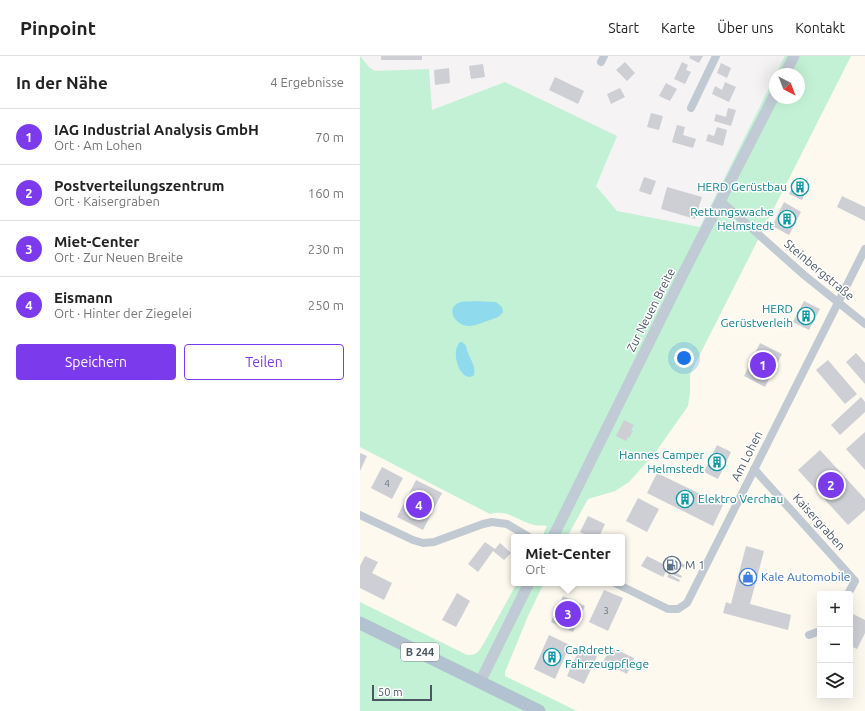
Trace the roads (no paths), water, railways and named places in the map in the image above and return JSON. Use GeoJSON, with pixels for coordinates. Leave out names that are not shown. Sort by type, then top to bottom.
{"type":"FeatureCollection","features":[{"type":"Feature","properties":{"kind":"main road","name":"B 244"},"geometry":{"type":"LineString","coordinates":[[360,623],[539,711]]}},
{"type":"Feature","properties":{"kind":"street"},"geometry":{"type":"LineString","coordinates":[[690,108],[716,56]]}},
{"type":"Feature","properties":{"kind":"street"},"geometry":{"type":"LineString","coordinates":[[788,68],[794,56]]}},
{"type":"Feature","properties":{"kind":"street","name":"Zur Neuen Breite"},"geometry":{"type":"LineString","coordinates":[[554,534],[770,104]]}},
{"type":"Feature","properties":{"kind":"street","name":"Steinbergstraße"},"geometry":{"type":"LineString","coordinates":[[721,201],[804,274],[865,324]]}},
{"type":"Feature","properties":{"kind":"street","name":"Am Lohen"},"geometry":{"type":"LineString","coordinates":[[621,586],[668,609],[678,609],[687,603],[865,249]]}},
{"type":"Feature","properties":{"kind":"street","name":"Kaisergraben"},"geometry":{"type":"LineString","coordinates":[[754,469],[856,581],[850,591]]}},
{"type":"Feature","properties":{"kind":"street"},"geometry":{"type":"LineString","coordinates":[[360,515],[413,540],[423,543],[434,542],[492,522],[507,524],[524,534]]}},
{"type":"Feature","properties":{"kind":"street"},"geometry":{"type":"LineString","coordinates":[[480,682],[528,586]]}},
{"type":"Feature","properties":{"kind":"street"},"geometry":{"type":"LineString","coordinates":[[809,635],[817,632]]}},
{"type":"Feature","properties":{"kind":"water"},"geometry":{"type":"Polygon","coordinates":[[[461,302],[496,302],[502,307],[503,312],[496,318],[471,326],[459,323],[453,316],[453,308],[456,304],[461,302]]]}},
{"type":"Feature","properties":{"kind":"water"},"geometry":{"type":"Polygon","coordinates":[[[460,342],[466,345],[474,366],[474,375],[470,377],[465,376],[461,372],[456,360],[457,347],[460,342]]]}},
{"type":"Feature","properties":{"kind":"place","name":"HERD Gerüstbau"},"geometry":{"type":"Point","coordinates":[800,187]}},
{"type":"Feature","properties":{"kind":"place","name":"Rettungswache Helmstedt"},"geometry":{"type":"Point","coordinates":[787,219]}},
{"type":"Feature","properties":{"kind":"place","name":"HERD Gerüstverleih"},"geometry":{"type":"Point","coordinates":[806,316]}},
{"type":"Feature","properties":{"kind":"place","name":"IAG Industrial Analysis GmbH"},"geometry":{"type":"Point","coordinates":[763,365]}},
{"type":"Feature","properties":{"kind":"place","name":"Hannes Camper Helmstedt"},"geometry":{"type":"Point","coordinates":[717,462]}},
{"type":"Feature","properties":{"kind":"place","name":"Postverteilungszentrum"},"geometry":{"type":"Point","coordinates":[831,485]}},
{"type":"Feature","properties":{"kind":"place","name":"Elektro Verchau"},"geometry":{"type":"Point","coordinates":[685,499]}},
{"type":"Feature","properties":{"kind":"place","name":"Eismann"},"geometry":{"type":"Point","coordinates":[419,505]}},
{"type":"Feature","properties":{"kind":"place","name":"M 1"},"geometry":{"type":"Point","coordinates":[672,565]}},
{"type":"Feature","properties":{"kind":"place","name":"Kale Automobile"},"geometry":{"type":"Point","coordinates":[748,577]}},
{"type":"Feature","properties":{"kind":"place","name":"Miet-Center"},"geometry":{"type":"Point","coordinates":[568,614]}},
{"type":"Feature","properties":{"kind":"place","name":"CaRdrett - Fahrzeugpflege"},"geometry":{"type":"Point","coordinates":[552,657]}}]}
